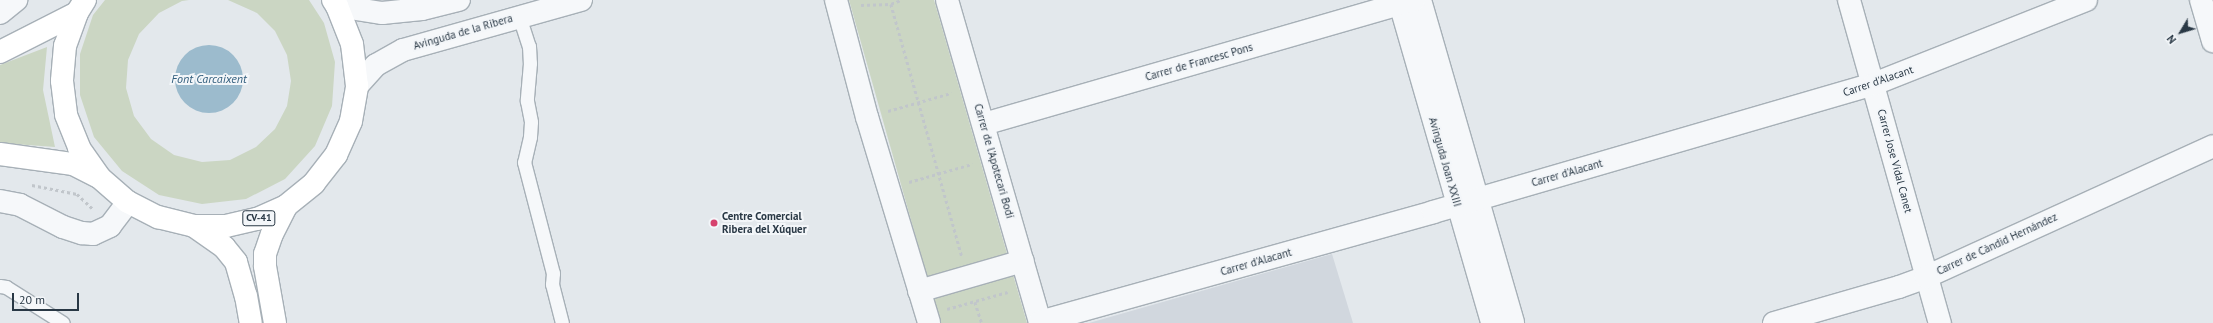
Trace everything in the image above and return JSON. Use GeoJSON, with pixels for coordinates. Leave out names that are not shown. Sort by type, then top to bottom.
{"type":"FeatureCollection","features":[{"type":"Feature","properties":{"kind":"main road","name":"CV-41"},"geometry":{"type":"LineString","coordinates":[[0,154],[73,164],[99,177],[128,202],[158,217],[194,226],[226,226],[257,219],[286,206],[314,183],[336,155],[351,121],[356,86],[352,44],[335,3]]}},
{"type":"Feature","properties":{"kind":"main road","name":"CV-41"},"geometry":{"type":"LineString","coordinates":[[0,52],[81,6]]}},
{"type":"Feature","properties":{"kind":"main road","name":"CV-41"},"geometry":{"type":"LineString","coordinates":[[81,6],[65,46],[62,81],[66,115],[79,148],[99,177]]}},
{"type":"Feature","properties":{"kind":"main road"},"geometry":{"type":"LineString","coordinates":[[274,323],[267,279],[265,254],[272,234],[286,206]]}},
{"type":"Feature","properties":{"kind":"main road"},"geometry":{"type":"LineString","coordinates":[[194,226],[221,244],[236,262],[246,296],[251,323]]}},
{"type":"Feature","properties":{"kind":"street"},"geometry":{"type":"LineString","coordinates":[[0,12],[16,0]]}},
{"type":"Feature","properties":{"kind":"street"},"geometry":{"type":"LineString","coordinates":[[335,3],[382,13],[422,9],[459,0]]}},
{"type":"Feature","properties":{"kind":"street","name":"Avinguda de la Ribera"},"geometry":{"type":"LineString","coordinates":[[356,86],[376,65],[403,50],[581,0]]}},
{"type":"Feature","properties":{"kind":"street","name":"Carrer de l'Apotecari Bodí"},"geometry":{"type":"LineString","coordinates":[[947,0],[984,124],[1040,323]]}},
{"type":"Feature","properties":{"kind":"street","name":"Carrer Jose Vidal Canet"},"geometry":{"type":"LineString","coordinates":[[1849,0],[1874,84],[1926,277],[1940,323]]}},
{"type":"Feature","properties":{"kind":"street","name":"Carrer d'Alacant"},"geometry":{"type":"LineString","coordinates":[[1040,323],[1468,202],[1874,84],[2086,0]]}},
{"type":"Feature","properties":{"kind":"street"},"geometry":{"type":"LineString","coordinates":[[2201,0],[2213,41]]}},
{"type":"Feature","properties":{"kind":"street","name":"Carrer de Francesc Pons"},"geometry":{"type":"LineString","coordinates":[[984,124],[1408,1]]}},
{"type":"Feature","properties":{"kind":"street","name":"Avinguda Joan XXIII"},"geometry":{"type":"LineString","coordinates":[[1408,1],[1468,202],[1513,323]]}},
{"type":"Feature","properties":{"kind":"street"},"geometry":{"type":"LineString","coordinates":[[846,2],[869,124],[919,291],[937,316]]}},
{"type":"Feature","properties":{"kind":"street","name":"Carrer de Càndid Hernández"},"geometry":{"type":"LineString","coordinates":[[1774,323],[1899,287],[1926,277],[2213,146]]}},
{"type":"Feature","properties":{"kind":"street"},"geometry":{"type":"LineString","coordinates":[[0,200],[20,205],[63,227],[82,233],[93,234],[110,226],[128,202]]}},
{"type":"Feature","properties":{"kind":"street","name":"Avinguda Joan XXIII"},"geometry":{"type":"LineString","coordinates":[[1468,202],[1492,323]]}},
{"type":"Feature","properties":{"kind":"street"},"geometry":{"type":"LineString","coordinates":[[919,291],[1022,261]]}},
{"type":"Feature","properties":{"kind":"lane"},"geometry":{"type":"LineString","coordinates":[[520,16],[529,46],[530,63],[527,101],[531,129],[524,162],[554,273],[552,284],[562,323]]}},
{"type":"Feature","properties":{"kind":"lane"},"geometry":{"type":"LineString","coordinates":[[0,286],[6,287],[63,323]]}},
{"type":"Feature","properties":{"kind":"path"},"geometry":{"type":"LineString","coordinates":[[846,2],[871,6],[891,4],[901,0]]}},
{"type":"Feature","properties":{"kind":"path"},"geometry":{"type":"LineString","coordinates":[[891,4],[965,265]]}},
{"type":"Feature","properties":{"kind":"path"},"geometry":{"type":"LineString","coordinates":[[886,111],[953,92]]}},
{"type":"Feature","properties":{"kind":"path"},"geometry":{"type":"LineString","coordinates":[[901,185],[974,163]]}},
{"type":"Feature","properties":{"kind":"path"},"geometry":{"type":"LineString","coordinates":[[24,183],[77,194],[110,226]]}},
{"type":"Feature","properties":{"kind":"path"},"geometry":{"type":"LineString","coordinates":[[937,316],[975,302],[1010,292]]}},
{"type":"Feature","properties":{"kind":"path"},"geometry":{"type":"LineString","coordinates":[[975,302],[982,323]]}},
{"type":"Feature","properties":{"kind":"shaded area"},"geometry":{"type":"Polygon","coordinates":[[[1332,254],[1353,323],[1089,323],[1261,274],[1332,254]]]}},
{"type":"Feature","properties":{"kind":"green space"},"geometry":{"type":"Polygon","coordinates":[[[105,0],[189,0],[182,1],[159,13],[139,34],[128,60],[126,88],[134,116],[151,139],[174,155],[202,162],[230,160],[256,147],[275,129],[287,106],[291,81],[287,55],[275,31],[257,13],[228,0],[309,0],[324,23],[335,62],[332,106],[315,146],[285,179],[246,199],[202,204],[159,195],[122,171],[94,137],[80,95],[80,54],[93,15],[105,0]]]}},
{"type":"Feature","properties":{"kind":"green space"},"geometry":{"type":"Polygon","coordinates":[[[849,0],[934,0],[1027,323],[940,323],[849,0]]]}},
{"type":"Feature","properties":{"kind":"green space"},"geometry":{"type":"Polygon","coordinates":[[[47,47],[43,90],[55,147],[0,143],[0,65],[47,47]]]}},
{"type":"Feature","properties":{"kind":"water","name":"Font Carcaixent"},"geometry":{"type":"Polygon","coordinates":[[[202,45],[216,45],[228,51],[237,60],[243,72],[241,92],[233,103],[222,111],[216,113],[202,113],[196,111],[185,103],[177,92],[175,86],[175,72],[177,66],[185,55],[196,47],[202,45]]]}},
{"type":"Feature","properties":{"kind":"place","name":"Centre Comercial Ribera del Xúquer"},"geometry":{"type":"Point","coordinates":[714,223]}}]}
